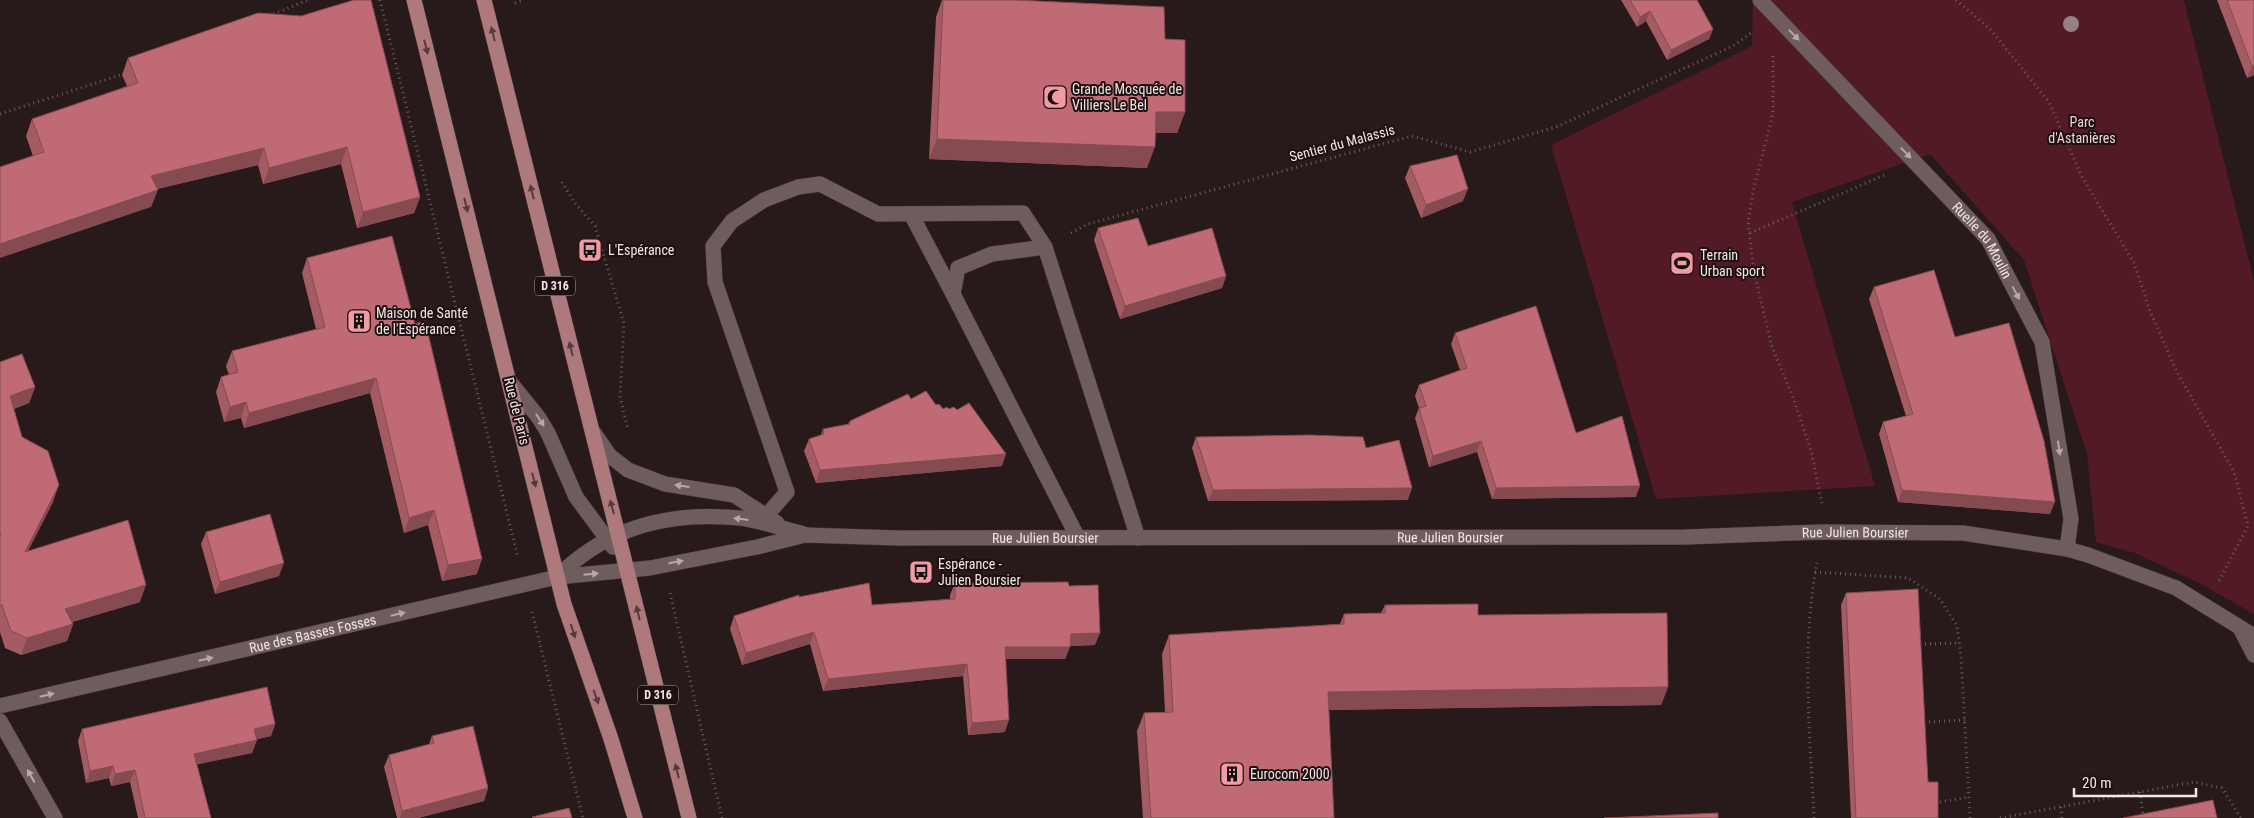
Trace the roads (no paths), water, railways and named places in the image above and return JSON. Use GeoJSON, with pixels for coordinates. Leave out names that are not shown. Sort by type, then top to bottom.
{"type":"FeatureCollection","features":[{"type":"Feature","properties":{"kind":"main road","name":"Rue de Paris"},"geometry":{"type":"LineString","coordinates":[[414,0],[557,577],[570,624],[611,739],[634,818]]}},
{"type":"Feature","properties":{"kind":"main road","name":"D 316"},"geometry":{"type":"LineString","coordinates":[[484,0],[592,430],[612,538],[627,563],[689,818]]}},
{"type":"Feature","properties":{"kind":"street","name":"Ruelle du Moulin"},"geometry":{"type":"LineString","coordinates":[[1760,0],[1988,239],[2042,342],[2071,519],[2067,549]]}},
{"type":"Feature","properties":{"kind":"street"},"geometry":{"type":"LineString","coordinates":[[766,516],[787,492],[715,282],[713,246],[732,221],[764,200],[798,187],[820,184],[878,214],[1023,213],[1045,247],[1138,538]]}},
{"type":"Feature","properties":{"kind":"street"},"geometry":{"type":"LineString","coordinates":[[911,214],[1078,538]]}},
{"type":"Feature","properties":{"kind":"street"},"geometry":{"type":"LineString","coordinates":[[953,294],[958,268],[992,254],[1045,247]]}},
{"type":"Feature","properties":{"kind":"street"},"geometry":{"type":"LineString","coordinates":[[510,382],[539,418],[576,497],[612,538]]}},
{"type":"Feature","properties":{"kind":"street"},"geometry":{"type":"LineString","coordinates":[[592,430],[610,456],[628,470],[665,484],[734,495],[789,530]]}},
{"type":"Feature","properties":{"kind":"street"},"geometry":{"type":"LineString","coordinates":[[557,577],[575,560],[612,538],[652,522],[685,517],[742,519],[805,535]]}},
{"type":"Feature","properties":{"kind":"street","name":"Rue Julien Boursier"},"geometry":{"type":"LineString","coordinates":[[627,563],[650,568],[757,547],[805,535],[898,538],[1138,538],[1686,537],[1822,532],[1963,533],[2067,549],[2176,588],[2254,636]]}},
{"type":"Feature","properties":{"kind":"street","name":"Rue des Basses Fosses"},"geometry":{"type":"LineString","coordinates":[[0,706],[557,577],[627,563]]}},
{"type":"Feature","properties":{"kind":"street"},"geometry":{"type":"LineString","coordinates":[[2240,626],[2254,655]]}},
{"type":"Feature","properties":{"kind":"street"},"geometry":{"type":"LineString","coordinates":[[0,721],[54,818]]}},
{"type":"Feature","properties":{"kind":"place","name":"Grande Mosquée de Villiers Le Bel"},"geometry":{"type":"Point","coordinates":[1055,97]}},
{"type":"Feature","properties":{"kind":"place","name":"L'Espérance"},"geometry":{"type":"Point","coordinates":[590,250]}},
{"type":"Feature","properties":{"kind":"place","name":"Terrain Urban sport"},"geometry":{"type":"Point","coordinates":[1682,263]}},
{"type":"Feature","properties":{"kind":"place","name":"Maison de Santé de l'Espérance"},"geometry":{"type":"Point","coordinates":[359,321]}},
{"type":"Feature","properties":{"kind":"place","name":"Espérance - Julien Boursier"},"geometry":{"type":"Point","coordinates":[921,572]}},
{"type":"Feature","properties":{"kind":"place","name":"Eurocom 2000"},"geometry":{"type":"Point","coordinates":[1232,774]}},
{"type":"Feature","properties":{"kind":"park label","name":"Parc d'Astanières"},"geometry":{"type":"Point","coordinates":[2082,130]}}]}
